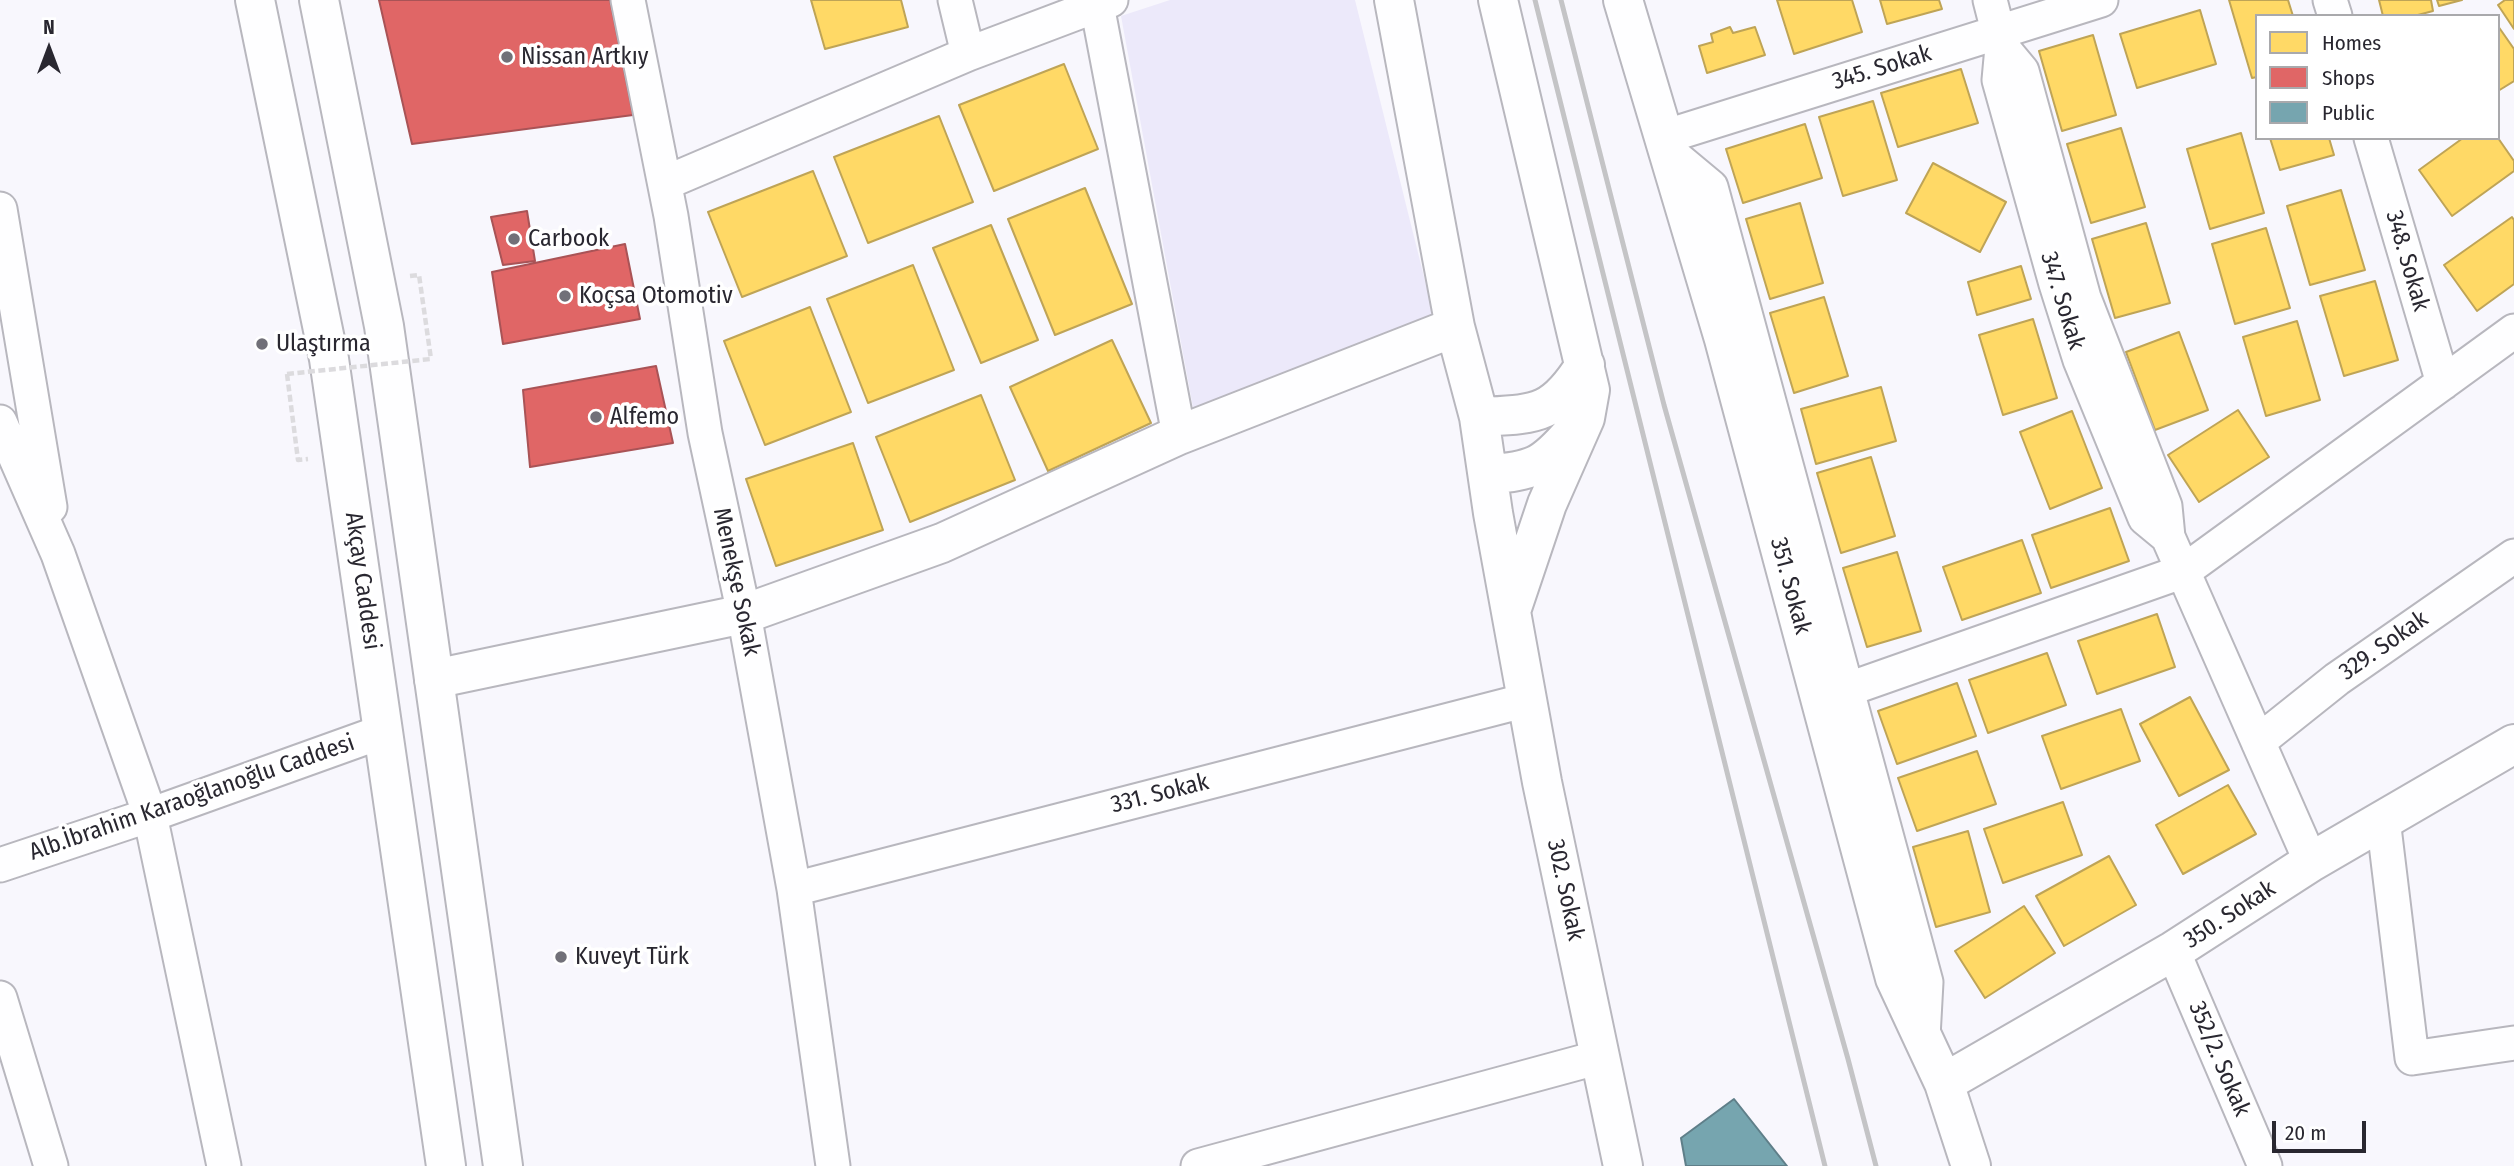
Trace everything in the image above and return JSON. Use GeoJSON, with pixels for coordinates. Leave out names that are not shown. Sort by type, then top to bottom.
{"type":"FeatureCollection","features":[{"type":"Feature","properties":{"kind":"main road","name":"Akçay Caddesi"},"geometry":{"type":"LineString","coordinates":[[255,0],[329,359],[446,1166]]}},
{"type":"Feature","properties":{"kind":"main road"},"geometry":{"type":"LineString","coordinates":[[319,0],[384,326],[503,1166]]}},
{"type":"Feature","properties":{"kind":"main road","name":"302. Sokak"},"geometry":{"type":"LineString","coordinates":[[1394,0],[1455,327],[1479,417],[1493,513],[1527,700],[1623,1166]]}},
{"type":"Feature","properties":{"kind":"main road"},"geometry":{"type":"LineString","coordinates":[[1498,0],[1590,390],[1585,418],[1547,504],[1510,613]]}},
{"type":"Feature","properties":{"kind":"main road","name":"351. Sokak"},"geometry":{"type":"LineString","coordinates":[[1623,0],[1834,694],[1895,978],[1944,1083],[1970,1166]]}},
{"type":"Feature","properties":{"kind":"main road"},"geometry":{"type":"LineString","coordinates":[[434,679],[744,614],[942,543],[1179,435],[1455,327]]}},
{"type":"Feature","properties":{"kind":"main road"},"geometry":{"type":"LineString","coordinates":[[1479,417],[1520,415],[1551,406],[1569,390],[1585,365]]}},
{"type":"Feature","properties":{"kind":"main road"},"geometry":{"type":"LineString","coordinates":[[1488,475],[1524,471],[1551,458],[1585,418]]}},
{"type":"Feature","properties":{"kind":"main road"},"geometry":{"type":"LineString","coordinates":[[1493,513],[1547,504]]}},
{"type":"Feature","properties":{"kind":"main road","name":"350. Sokak"},"geometry":{"type":"LineString","coordinates":[[1944,1083],[2173,951],[2311,862],[2514,744]]}},
{"type":"Feature","properties":{"kind":"main road"},"geometry":{"type":"LineString","coordinates":[[480,998],[522,1166]]}},
{"type":"Feature","properties":{"kind":"main road"},"geometry":{"type":"LineString","coordinates":[[420,999],[428,1166]]}},
{"type":"Feature","properties":{"kind":"street","name":"Menekşe Sokak"},"geometry":{"type":"LineString","coordinates":[[628,0],[665,183],[705,433],[744,614],[794,889],[833,1166]]}},
{"type":"Feature","properties":{"kind":"street"},"geometry":{"type":"LineString","coordinates":[[955,0],[968,54]]}},
{"type":"Feature","properties":{"kind":"street","name":"347. Sokak"},"geometry":{"type":"LineString","coordinates":[[1990,0],[2000,39],[2022,71],[2084,298],[2165,506],[2168,537],[2311,862]]}},
{"type":"Feature","properties":{"kind":"street","name":"345. Sokak"},"geometry":{"type":"LineString","coordinates":[[1666,144],[2000,39],[2101,0]]}},
{"type":"Feature","properties":{"kind":"street"},"geometry":{"type":"LineString","coordinates":[[665,183],[968,54],[1104,3],[1179,435]]}},
{"type":"Feature","properties":{"kind":"street","name":"348. Sokak"},"geometry":{"type":"LineString","coordinates":[[2372,140],[2443,383]]}},
{"type":"Feature","properties":{"kind":"street"},"geometry":{"type":"LineString","coordinates":[[0,209],[58,554]]}},
{"type":"Feature","properties":{"kind":"street"},"geometry":{"type":"LineString","coordinates":[[1834,694],[2184,572],[2514,331]]}},
{"type":"Feature","properties":{"kind":"street"},"geometry":{"type":"LineString","coordinates":[[0,422],[58,554],[150,815],[224,1166]]}},
{"type":"Feature","properties":{"kind":"street","name":"329. Sokak"},"geometry":{"type":"LineString","coordinates":[[2258,742],[2337,679],[2514,555]]}},
{"type":"Feature","properties":{"kind":"street","name":"331. Sokak"},"geometry":{"type":"LineString","coordinates":[[794,889],[1527,700]]}},
{"type":"Feature","properties":{"kind":"street","name":"Alb.İbrahim Karaoğlanoğlu Caddesi"},"geometry":{"type":"LineString","coordinates":[[0,865],[150,815],[384,730]]}},
{"type":"Feature","properties":{"kind":"street"},"geometry":{"type":"LineString","coordinates":[[2383,820],[2412,1058],[2514,1043]]}},
{"type":"Feature","properties":{"kind":"street","name":"352/2. Sokak"},"geometry":{"type":"LineString","coordinates":[[2173,951],[2265,1166]]}},
{"type":"Feature","properties":{"kind":"street"},"geometry":{"type":"LineString","coordinates":[[0,998],[12,1078],[51,1166]]}},
{"type":"Feature","properties":{"kind":"street"},"geometry":{"type":"LineString","coordinates":[[1198,1166],[1600,1057]]}},
{"type":"Feature","properties":{"kind":"path"},"geometry":{"type":"LineString","coordinates":[[295,434],[287,374],[431,359],[422,304]]}},
{"type":"Feature","properties":{"kind":"shaded area"},"geometry":{"type":"Polygon","coordinates":[[[1170,0],[1355,0],[1434,317],[1194,413],[1121,16],[1170,0]]]}},
{"type":"Feature","properties":{"kind":"building: Homes"},"geometry":{"type":"Polygon","coordinates":[[[811,0],[901,0],[908,27],[825,49],[811,0]]]}},
{"type":"Feature","properties":{"kind":"building: Homes"},"geometry":{"type":"Polygon","coordinates":[[[1777,0],[1852,0],[1862,32],[1794,54],[1777,0]]]}},
{"type":"Feature","properties":{"kind":"building: Homes"},"geometry":{"type":"Polygon","coordinates":[[[1880,0],[1939,0],[1942,9],[1887,24],[1880,0]]]}},
{"type":"Feature","properties":{"kind":"building: Homes"},"geometry":{"type":"Polygon","coordinates":[[[2229,0],[2288,0],[2292,14],[2255,14],[2255,77],[2252,78],[2229,0]]]}},
{"type":"Feature","properties":{"kind":"building: Homes"},"geometry":{"type":"Polygon","coordinates":[[[2379,0],[2431,0],[2433,11],[2422,14],[2382,14],[2379,0]]]}},
{"type":"Feature","properties":{"kind":"building: Homes"},"geometry":{"type":"Polygon","coordinates":[[[2437,0],[2462,0],[2439,6],[2437,0]]]}},
{"type":"Feature","properties":{"kind":"building: Homes"},"geometry":{"type":"Polygon","coordinates":[[[2505,0],[2514,0],[2514,29],[2498,5],[2505,0]]]}},
{"type":"Feature","properties":{"kind":"building: Homes"},"geometry":{"type":"Polygon","coordinates":[[[2200,10],[2216,64],[2137,88],[2120,34],[2200,10]]]}},
{"type":"Feature","properties":{"kind":"building: Homes"},"geometry":{"type":"Polygon","coordinates":[[[1730,27],[1733,33],[1755,27],[1765,55],[1707,73],[1699,46],[1713,42],[1711,34],[1730,27]]]}},
{"type":"Feature","properties":{"kind":"building: Homes"},"geometry":{"type":"Polygon","coordinates":[[[2500,29],[2514,49],[2514,81],[2500,90],[2500,29]]]}},
{"type":"Feature","properties":{"kind":"building: Homes"},"geometry":{"type":"Polygon","coordinates":[[[2093,35],[2116,115],[2062,131],[2039,51],[2093,35]]]}},
{"type":"Feature","properties":{"kind":"building: Homes"},"geometry":{"type":"Polygon","coordinates":[[[1064,64],[1098,149],[994,191],[959,105],[1064,64]]]}},
{"type":"Feature","properties":{"kind":"building: Homes"},"geometry":{"type":"Polygon","coordinates":[[[1961,69],[1978,123],[1898,147],[1881,93],[1961,69]]]}},
{"type":"Feature","properties":{"kind":"building: Homes"},"geometry":{"type":"Polygon","coordinates":[[[1873,101],[1897,180],[1843,196],[1819,117],[1873,101]]]}},
{"type":"Feature","properties":{"kind":"building: Homes"},"geometry":{"type":"Polygon","coordinates":[[[939,116],[973,202],[868,243],[834,157],[939,116]]]}},
{"type":"Feature","properties":{"kind":"building: Homes"},"geometry":{"type":"Polygon","coordinates":[[[1805,124],[1822,178],[1743,203],[1726,149],[1805,124]]]}},
{"type":"Feature","properties":{"kind":"building: Homes"},"geometry":{"type":"Polygon","coordinates":[[[2121,128],[2145,207],[2091,223],[2067,144],[2121,128]]]}},
{"type":"Feature","properties":{"kind":"building: Homes"},"geometry":{"type":"Polygon","coordinates":[[[2241,133],[2264,213],[2210,229],[2187,149],[2241,133]]]}},
{"type":"Feature","properties":{"kind":"building: Homes"},"geometry":{"type":"Polygon","coordinates":[[[2271,140],[2330,140],[2334,155],[2280,170],[2271,140]]]}},
{"type":"Feature","properties":{"kind":"building: Homes"},"geometry":{"type":"Polygon","coordinates":[[[2460,140],[2499,140],[2514,161],[2514,171],[2452,216],[2419,170],[2460,140]]]}},
{"type":"Feature","properties":{"kind":"building: Homes"},"geometry":{"type":"Polygon","coordinates":[[[1933,163],[2006,202],[1980,252],[1906,213],[1933,163]]]}},
{"type":"Feature","properties":{"kind":"building: Homes"},"geometry":{"type":"Polygon","coordinates":[[[813,171],[847,256],[742,297],[708,212],[813,171]]]}},
{"type":"Feature","properties":{"kind":"building: Homes"},"geometry":{"type":"Polygon","coordinates":[[[1085,188],[1132,304],[1055,335],[1008,219],[1085,188]]]}},
{"type":"Feature","properties":{"kind":"building: Homes"},"geometry":{"type":"Polygon","coordinates":[[[2341,190],[2365,270],[2310,285],[2287,206],[2341,190]]]}},
{"type":"Feature","properties":{"kind":"building: Homes"},"geometry":{"type":"Polygon","coordinates":[[[1800,203],[1823,283],[1770,299],[1746,219],[1800,203]]]}},
{"type":"Feature","properties":{"kind":"building: Homes"},"geometry":{"type":"Polygon","coordinates":[[[2512,217],[2514,284],[2477,311],[2444,265],[2512,217]]]}},
{"type":"Feature","properties":{"kind":"building: Homes"},"geometry":{"type":"Polygon","coordinates":[[[2146,223],[2170,303],[2115,318],[2092,239],[2146,223]]]}},
{"type":"Feature","properties":{"kind":"building: Homes"},"geometry":{"type":"Polygon","coordinates":[[[991,225],[1038,340],[981,363],[933,248],[991,225]]]}},
{"type":"Feature","properties":{"kind":"building: Homes"},"geometry":{"type":"Polygon","coordinates":[[[2266,228],[2290,308],[2235,324],[2212,244],[2266,228]]]}},
{"type":"Feature","properties":{"kind":"building: Homes"},"geometry":{"type":"Polygon","coordinates":[[[913,265],[954,370],[868,403],[827,299],[913,265]]]}},
{"type":"Feature","properties":{"kind":"building: Homes"},"geometry":{"type":"Polygon","coordinates":[[[2021,266],[2031,299],[1977,315],[1968,282],[2021,266]]]}},
{"type":"Feature","properties":{"kind":"building: Homes"},"geometry":{"type":"Polygon","coordinates":[[[2375,281],[2398,360],[2344,376],[2320,296],[2375,281]]]}},
{"type":"Feature","properties":{"kind":"building: Homes"},"geometry":{"type":"Polygon","coordinates":[[[1824,297],[1848,376],[1794,393],[1770,313],[1824,297]]]}},
{"type":"Feature","properties":{"kind":"building: Homes"},"geometry":{"type":"Polygon","coordinates":[[[810,307],[851,412],[765,445],[724,341],[810,307]]]}},
{"type":"Feature","properties":{"kind":"building: Homes"},"geometry":{"type":"Polygon","coordinates":[[[2033,319],[2057,398],[2003,415],[1979,335],[2033,319]]]}},
{"type":"Feature","properties":{"kind":"building: Homes"},"geometry":{"type":"Polygon","coordinates":[[[2297,321],[2320,400],[2266,416],[2243,337],[2297,321]]]}},
{"type":"Feature","properties":{"kind":"building: Homes"},"geometry":{"type":"Polygon","coordinates":[[[2179,332],[2208,410],[2155,430],[2126,352],[2179,332]]]}},
{"type":"Feature","properties":{"kind":"building: Homes"},"geometry":{"type":"Polygon","coordinates":[[[1112,340],[1151,423],[1048,471],[1010,387],[1112,340]]]}},
{"type":"Feature","properties":{"kind":"building: Homes"},"geometry":{"type":"Polygon","coordinates":[[[1881,387],[1896,441],[1816,464],[1801,409],[1881,387]]]}},
{"type":"Feature","properties":{"kind":"building: Homes"},"geometry":{"type":"Polygon","coordinates":[[[981,395],[1015,480],[910,522],[876,437],[981,395]]]}},
{"type":"Feature","properties":{"kind":"building: Homes"},"geometry":{"type":"Polygon","coordinates":[[[2238,410],[2269,457],[2199,502],[2168,455],[2238,410]]]}},
{"type":"Feature","properties":{"kind":"building: Homes"},"geometry":{"type":"Polygon","coordinates":[[[2072,411],[2102,488],[2050,509],[2020,432],[2072,411]]]}},
{"type":"Feature","properties":{"kind":"building: Homes"},"geometry":{"type":"Polygon","coordinates":[[[853,443],[883,530],[776,566],[746,479],[853,443]]]}},
{"type":"Feature","properties":{"kind":"building: Homes"},"geometry":{"type":"Polygon","coordinates":[[[1871,457],[1895,536],[1841,553],[1817,473],[1871,457]]]}},
{"type":"Feature","properties":{"kind":"building: Homes"},"geometry":{"type":"Polygon","coordinates":[[[2110,508],[2129,561],[2051,588],[2032,535],[2110,508]]]}},
{"type":"Feature","properties":{"kind":"building: Homes"},"geometry":{"type":"Polygon","coordinates":[[[2022,540],[2041,593],[1962,620],[1943,567],[2022,540]]]}},
{"type":"Feature","properties":{"kind":"building: Homes"},"geometry":{"type":"Polygon","coordinates":[[[1897,552],[1921,631],[1867,647],[1843,568],[1897,552]]]}},
{"type":"Feature","properties":{"kind":"building: Homes"},"geometry":{"type":"Polygon","coordinates":[[[2157,614],[2175,667],[2097,694],[2078,641],[2157,614]]]}},
{"type":"Feature","properties":{"kind":"building: Homes"},"geometry":{"type":"Polygon","coordinates":[[[2047,653],[2066,705],[1988,733],[1969,680],[2047,653]]]}},
{"type":"Feature","properties":{"kind":"building: Homes"},"geometry":{"type":"Polygon","coordinates":[[[1957,683],[1976,736],[1897,764],[1878,711],[1957,683]]]}},
{"type":"Feature","properties":{"kind":"building: Homes"},"geometry":{"type":"Polygon","coordinates":[[[2190,697],[2229,770],[2179,796],[2140,724],[2190,697]]]}},
{"type":"Feature","properties":{"kind":"building: Homes"},"geometry":{"type":"Polygon","coordinates":[[[2121,709],[2140,761],[2061,789],[2042,736],[2121,709]]]}},
{"type":"Feature","properties":{"kind":"building: Homes"},"geometry":{"type":"Polygon","coordinates":[[[1977,751],[1996,804],[1917,831],[1898,778],[1977,751]]]}},
{"type":"Feature","properties":{"kind":"building: Homes"},"geometry":{"type":"Polygon","coordinates":[[[2228,785],[2256,834],[2183,874],[2156,825],[2228,785]]]}},
{"type":"Feature","properties":{"kind":"building: Homes"},"geometry":{"type":"Polygon","coordinates":[[[2063,802],[2082,855],[2003,883],[1984,829],[2063,802]]]}},
{"type":"Feature","properties":{"kind":"building: Homes"},"geometry":{"type":"Polygon","coordinates":[[[1968,831],[1990,912],[1936,927],[1913,847],[1968,831]]]}},
{"type":"Feature","properties":{"kind":"building: Homes"},"geometry":{"type":"Polygon","coordinates":[[[2109,856],[2136,905],[2064,946],[2036,896],[2109,856]]]}},
{"type":"Feature","properties":{"kind":"building: Homes"},"geometry":{"type":"Polygon","coordinates":[[[2024,906],[2055,953],[1985,998],[1955,951],[2024,906]]]}},
{"type":"Feature","properties":{"kind":"building: Shops","name":"Nissan Artkıy"},"geometry":{"type":"Polygon","coordinates":[[[379,0],[610,0],[633,115],[412,144],[379,0]]]}},
{"type":"Feature","properties":{"kind":"building: Shops","name":"Carbook"},"geometry":{"type":"Polygon","coordinates":[[[527,211],[535,261],[503,265],[491,217],[527,211]]]}},
{"type":"Feature","properties":{"kind":"building: Shops","name":"Koçsa Otomotiv"},"geometry":{"type":"Polygon","coordinates":[[[625,244],[640,319],[503,344],[492,272],[625,244]]]}},
{"type":"Feature","properties":{"kind":"building: Shops","name":"Alfemo"},"geometry":{"type":"Polygon","coordinates":[[[656,366],[673,443],[530,467],[523,390],[656,366]]]}},
{"type":"Feature","properties":{"kind":"building: Public"},"geometry":{"type":"Polygon","coordinates":[[[1734,1099],[1787,1166],[1686,1166],[1681,1138],[1734,1099]]]}},
{"type":"Feature","properties":{"kind":"railway"},"geometry":{"type":"LineString","coordinates":[[1535,0],[1825,1166]]}},
{"type":"Feature","properties":{"kind":"railway"},"geometry":{"type":"LineString","coordinates":[[1561,0],[1664,405],[1876,1166]]}},
{"type":"Feature","properties":{"kind":"place","name":"Nissan Artkıy"},"geometry":{"type":"Point","coordinates":[507,57]}},
{"type":"Feature","properties":{"kind":"place","name":"Carbook"},"geometry":{"type":"Point","coordinates":[514,239]}},
{"type":"Feature","properties":{"kind":"place","name":"Koçsa Otomotiv"},"geometry":{"type":"Point","coordinates":[565,296]}},
{"type":"Feature","properties":{"kind":"place","name":"Ulaştırma"},"geometry":{"type":"Point","coordinates":[262,344]}},
{"type":"Feature","properties":{"kind":"place","name":"Alfemo"},"geometry":{"type":"Point","coordinates":[596,417]}},
{"type":"Feature","properties":{"kind":"place","name":"Kuveyt Türk"},"geometry":{"type":"Point","coordinates":[561,957]}}]}
